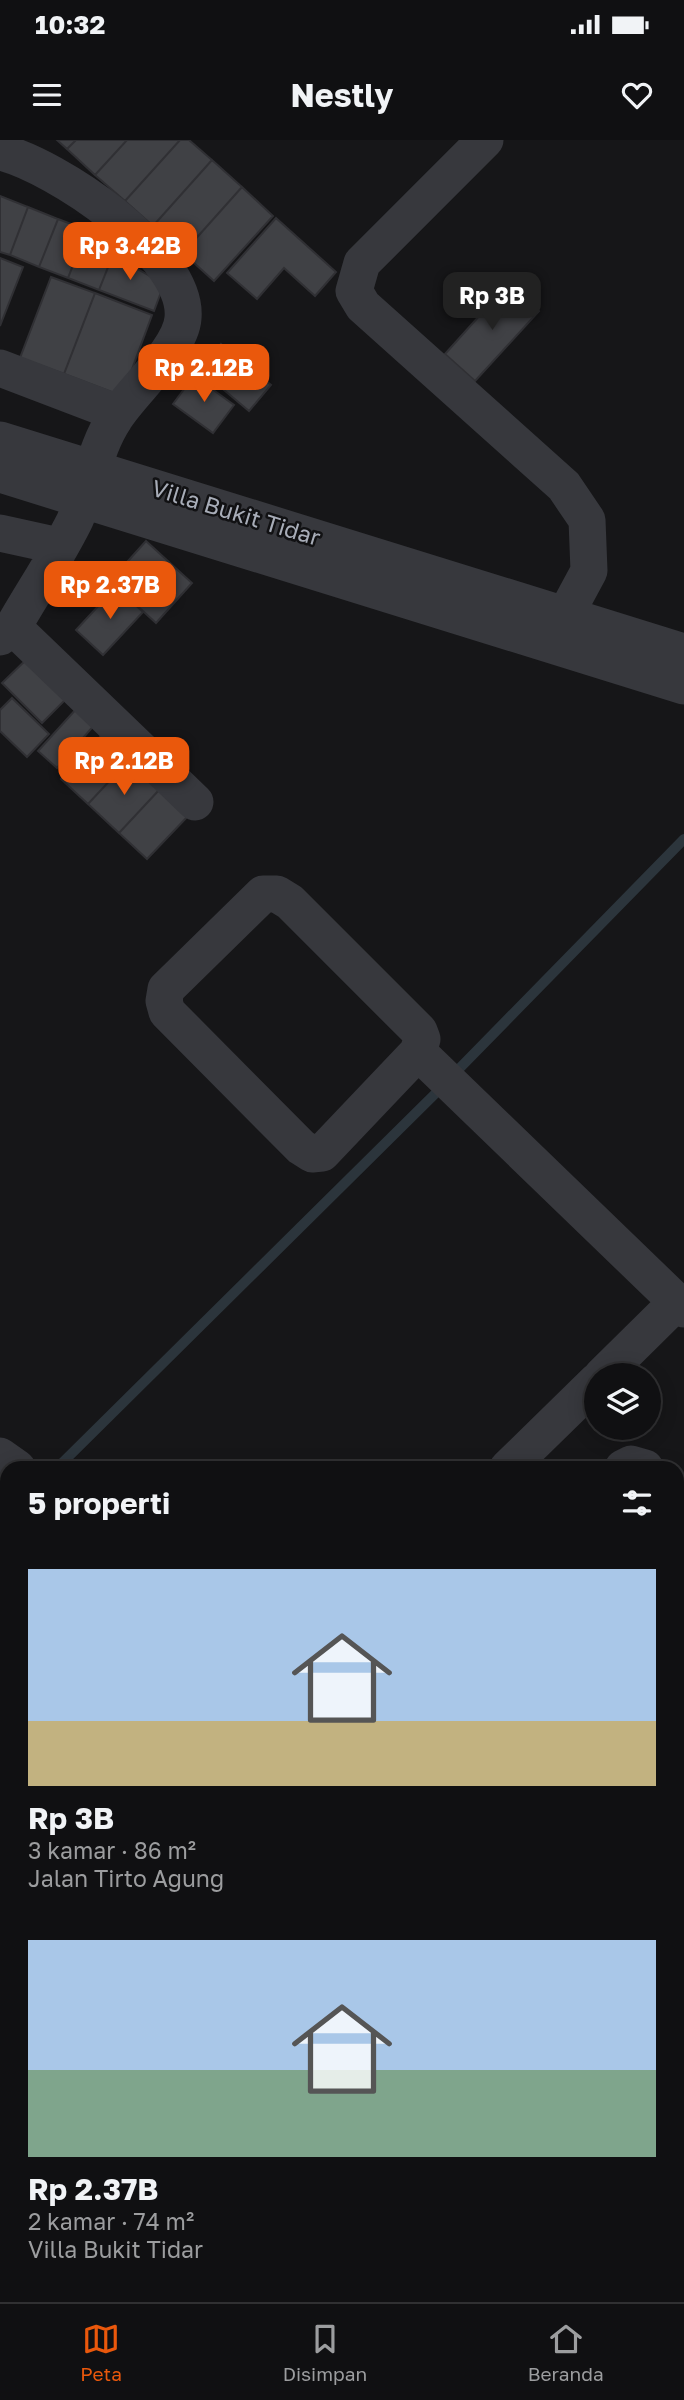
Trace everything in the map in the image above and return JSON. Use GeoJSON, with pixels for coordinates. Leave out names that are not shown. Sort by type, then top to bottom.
{"type":"FeatureCollection","features":[{"type":"Feature","properties":{"kind":"street"},"geometry":{"type":"LineString","coordinates":[[485,140],[362,263],[354,291],[363,306],[564,486],[587,520],[589,571],[557,630]]}},
{"type":"Feature","properties":{"kind":"street"},"geometry":{"type":"LineString","coordinates":[[0,152],[63,177],[110,212],[154,253],[184,301],[183,322],[171,347],[109,427],[74,522],[6,632],[195,802]]}},
{"type":"Feature","properties":{"kind":"street"},"geometry":{"type":"LineString","coordinates":[[0,368],[118,413]]}},
{"type":"Feature","properties":{"kind":"street","name":"Villa Bukit Tidar"},"geometry":{"type":"LineString","coordinates":[[0,440],[88,484],[557,630]]}},
{"type":"Feature","properties":{"kind":"street","name":"Villa Bukit Tidar"},"geometry":{"type":"LineString","coordinates":[[0,474],[88,484]]}},
{"type":"Feature","properties":{"kind":"street"},"geometry":{"type":"LineString","coordinates":[[0,533],[59,546]]}},
{"type":"Feature","properties":{"kind":"street"},"geometry":{"type":"LineString","coordinates":[[557,630],[684,652]]}},
{"type":"Feature","properties":{"kind":"street"},"geometry":{"type":"LineString","coordinates":[[557,630],[684,686]]}},
{"type":"Feature","properties":{"kind":"street"},"geometry":{"type":"LineString","coordinates":[[437,1071],[331,1146],[312,1154],[167,1012],[164,1001],[166,989],[264,894],[277,894],[290,902],[419,1031],[437,1071],[681,1306],[617,1363]]}},
{"type":"Feature","properties":{"kind":"street"},"geometry":{"type":"LineString","coordinates":[[515,1461],[584,1394]]}},
{"type":"Feature","properties":{"kind":"building"},"geometry":{"type":"Polygon","coordinates":[[[57,140],[76,140],[67,149],[57,140]]]}},
{"type":"Feature","properties":{"kind":"building"},"geometry":{"type":"Polygon","coordinates":[[[76,140],[127,140],[95,175],[67,149],[76,140]]]}},
{"type":"Feature","properties":{"kind":"building"},"geometry":{"type":"Polygon","coordinates":[[[127,140],[180,140],[125,201],[95,175],[127,140]]]}},
{"type":"Feature","properties":{"kind":"building"},"geometry":{"type":"Polygon","coordinates":[[[180,140],[189,140],[212,160],[153,226],[125,201],[180,140]]]}},
{"type":"Feature","properties":{"kind":"building"},"geometry":{"type":"Polygon","coordinates":[[[212,160],[242,187],[183,253],[153,226],[212,160]]]}},
{"type":"Feature","properties":{"kind":"building"},"geometry":{"type":"Polygon","coordinates":[[[242,187],[273,216],[214,281],[183,253],[242,187]]]}},
{"type":"Feature","properties":{"kind":"building"},"geometry":{"type":"Polygon","coordinates":[[[0,196],[28,207],[10,255],[0,252],[0,196]]]}},
{"type":"Feature","properties":{"kind":"building"},"geometry":{"type":"Polygon","coordinates":[[[28,207],[58,219],[39,267],[10,255],[28,207]]]}},
{"type":"Feature","properties":{"kind":"building"},"geometry":{"type":"Polygon","coordinates":[[[276,218],[336,272],[315,296],[284,268],[257,299],[227,273],[276,218]]]}},
{"type":"Feature","properties":{"kind":"building"},"geometry":{"type":"Polygon","coordinates":[[[58,219],[87,230],[68,278],[39,267],[58,219]]]}},
{"type":"Feature","properties":{"kind":"building"},"geometry":{"type":"Polygon","coordinates":[[[87,230],[118,242],[99,290],[68,278],[87,230]]]}},
{"type":"Feature","properties":{"kind":"building"},"geometry":{"type":"Polygon","coordinates":[[[118,242],[134,267],[164,284],[154,311],[99,290],[118,242]]]}},
{"type":"Feature","properties":{"kind":"building"},"geometry":{"type":"Polygon","coordinates":[[[0,258],[23,267],[0,326],[0,258]]]}},
{"type":"Feature","properties":{"kind":"building"},"geometry":{"type":"Polygon","coordinates":[[[51,277],[95,293],[64,374],[20,358],[51,277]]]}},
{"type":"Feature","properties":{"kind":"building"},"geometry":{"type":"Polygon","coordinates":[[[508,284],[539,311],[475,381],[445,354],[508,284]]]}},
{"type":"Feature","properties":{"kind":"building"},"geometry":{"type":"Polygon","coordinates":[[[95,293],[152,315],[122,396],[64,374],[95,293]]]}},
{"type":"Feature","properties":{"kind":"building"},"geometry":{"type":"Polygon","coordinates":[[[221,344],[271,385],[249,411],[199,369],[221,344]]]}},
{"type":"Feature","properties":{"kind":"building"},"geometry":{"type":"Polygon","coordinates":[[[194,376],[234,405],[213,433],[173,404],[194,376]]]}},
{"type":"Feature","properties":{"kind":"building"},"geometry":{"type":"Polygon","coordinates":[[[146,541],[192,583],[156,623],[110,581],[146,541]]]}},
{"type":"Feature","properties":{"kind":"building"},"geometry":{"type":"Polygon","coordinates":[[[116,587],[143,612],[103,655],[76,630],[116,587]]]}},
{"type":"Feature","properties":{"kind":"building"},"geometry":{"type":"Polygon","coordinates":[[[29,657],[69,696],[42,723],[2,683],[29,657]]]}},
{"type":"Feature","properties":{"kind":"building"},"geometry":{"type":"Polygon","coordinates":[[[12,698],[49,734],[27,757],[0,731],[0,710],[12,698]]]}},
{"type":"Feature","properties":{"kind":"building"},"geometry":{"type":"Polygon","coordinates":[[[78,707],[96,723],[57,768],[38,751],[78,707]]]}},
{"type":"Feature","properties":{"kind":"building"},"geometry":{"type":"Polygon","coordinates":[[[102,735],[129,760],[88,804],[61,779],[102,735]]]}},
{"type":"Feature","properties":{"kind":"building"},"geometry":{"type":"Polygon","coordinates":[[[129,760],[160,789],[119,833],[88,804],[129,760]]]}},
{"type":"Feature","properties":{"kind":"building"},"geometry":{"type":"Polygon","coordinates":[[[160,789],[189,815],[147,859],[119,833],[160,789]]]}},
{"type":"Feature","properties":{"kind":"waterway"},"geometry":{"type":"LineString","coordinates":[[452,1076],[684,839]]}},
{"type":"Feature","properties":{"kind":"waterway"},"geometry":{"type":"LineString","coordinates":[[64,1461],[442,1087]]}}]}
